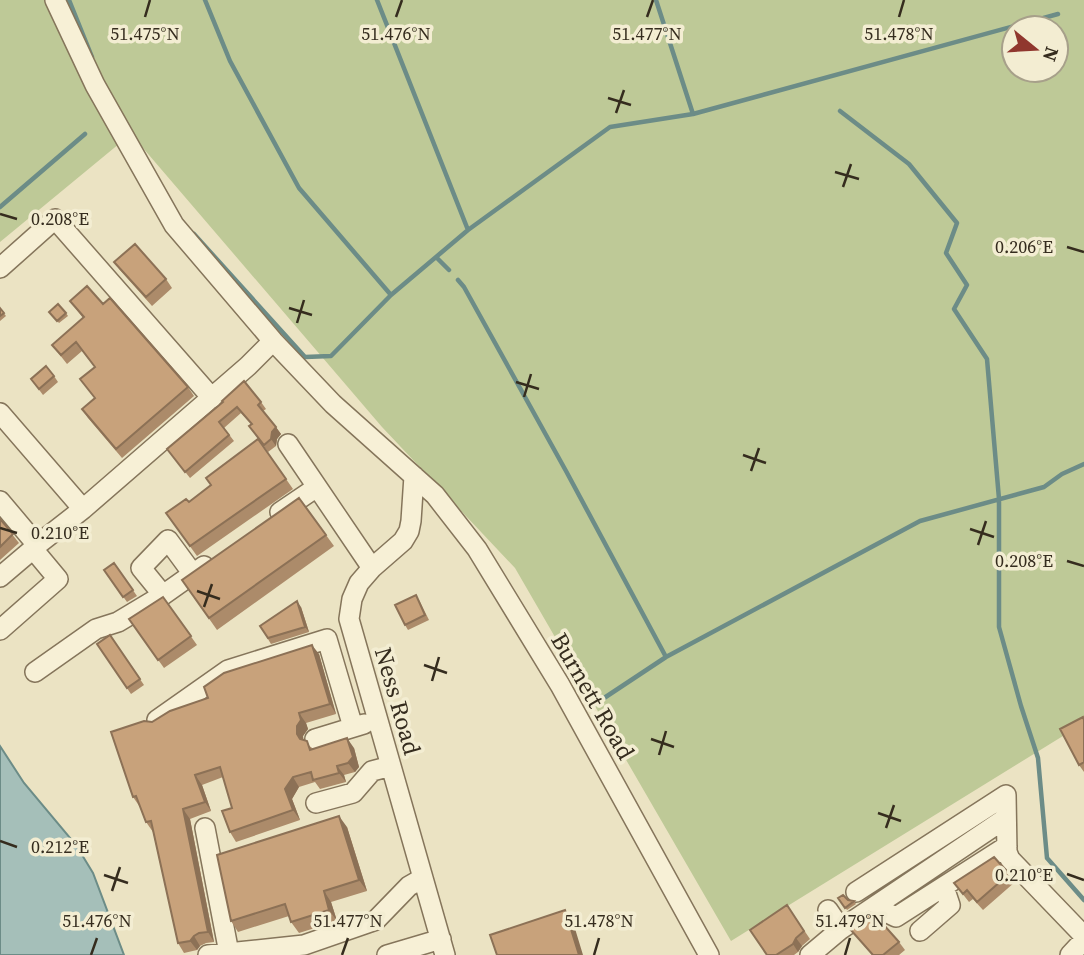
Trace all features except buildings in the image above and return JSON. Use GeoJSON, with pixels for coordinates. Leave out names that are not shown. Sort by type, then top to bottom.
{"type":"FeatureCollection","features":[{"type":"Feature","properties":{"kind":"street","name":"Burnett Road"},"geometry":{"type":"LineString","coordinates":[[55,0],[95,85],[174,225],[272,341],[332,404],[435,495],[475,545],[606,766],[709,955]]}},
{"type":"Feature","properties":{"kind":"street"},"geometry":{"type":"LineString","coordinates":[[0,268],[55,219],[212,398]]}},
{"type":"Feature","properties":{"kind":"street"},"geometry":{"type":"LineString","coordinates":[[0,578],[212,398],[272,341]]}},
{"type":"Feature","properties":{"kind":"street"},"geometry":{"type":"LineString","coordinates":[[0,413],[83,509]]}},
{"type":"Feature","properties":{"kind":"street"},"geometry":{"type":"LineString","coordinates":[[288,444],[372,568]]}},
{"type":"Feature","properties":{"kind":"street","name":"Ness Road"},"geometry":{"type":"LineString","coordinates":[[414,476],[409,531],[403,541],[359,583],[352,599],[349,619],[443,947]]}},
{"type":"Feature","properties":{"kind":"street"},"geometry":{"type":"LineString","coordinates":[[260,526],[317,487]]}},
{"type":"Feature","properties":{"kind":"street"},"geometry":{"type":"LineString","coordinates":[[0,501],[58,579],[0,630]]}},
{"type":"Feature","properties":{"kind":"street"},"geometry":{"type":"LineString","coordinates":[[163,595],[141,568],[168,540],[192,574]]}},
{"type":"Feature","properties":{"kind":"street"},"geometry":{"type":"LineString","coordinates":[[35,672],[96,628],[118,622],[163,595],[215,558]]}},
{"type":"Feature","properties":{"kind":"street"},"geometry":{"type":"LineString","coordinates":[[157,720],[228,670],[327,639],[353,727]]}},
{"type":"Feature","properties":{"kind":"street"},"geometry":{"type":"LineString","coordinates":[[315,739],[378,720]]}},
{"type":"Feature","properties":{"kind":"street"},"geometry":{"type":"LineString","coordinates":[[316,803],[352,793],[372,771],[391,766]]}},
{"type":"Feature","properties":{"kind":"street"},"geometry":{"type":"LineString","coordinates":[[856,892],[1006,795],[1007,846],[1010,859],[1084,938],[1070,955]]}},
{"type":"Feature","properties":{"kind":"street"},"geometry":{"type":"LineString","coordinates":[[810,955],[841,929],[1006,818]]}},
{"type":"Feature","properties":{"kind":"street"},"geometry":{"type":"LineString","coordinates":[[205,828],[229,953]]}},
{"type":"Feature","properties":{"kind":"street"},"geometry":{"type":"LineString","coordinates":[[875,907],[897,917],[1007,846]]}},
{"type":"Feature","properties":{"kind":"street"},"geometry":{"type":"LineString","coordinates":[[208,955],[304,945],[376,920],[409,886],[424,878]]}},
{"type":"Feature","properties":{"kind":"street"},"geometry":{"type":"LineString","coordinates":[[920,931],[950,905],[944,887]]}},
{"type":"Feature","properties":{"kind":"street"},"geometry":{"type":"LineString","coordinates":[[828,910],[841,929]]}},
{"type":"Feature","properties":{"kind":"street"},"geometry":{"type":"LineString","coordinates":[[387,955],[443,947]]}},
{"type":"Feature","properties":{"kind":"green space"},"geometry":{"type":"Polygon","coordinates":[[[0,0],[1084,0],[1084,723],[731,941],[515,568],[382,427],[131,134],[0,242],[0,0]]]}},
{"type":"Feature","properties":{"kind":"water"},"geometry":{"type":"Polygon","coordinates":[[[0,746],[24,783],[76,845],[93,873],[124,955],[0,955],[0,746]]]}},
{"type":"Feature","properties":{"kind":"waterway"},"geometry":{"type":"LineString","coordinates":[[69,0],[92,57]]}},
{"type":"Feature","properties":{"kind":"waterway"},"geometry":{"type":"LineString","coordinates":[[205,0],[230,61],[299,188],[391,295]]}},
{"type":"Feature","properties":{"kind":"waterway"},"geometry":{"type":"LineString","coordinates":[[377,0],[468,230]]}},
{"type":"Feature","properties":{"kind":"waterway"},"geometry":{"type":"LineString","coordinates":[[656,0],[693,114]]}},
{"type":"Feature","properties":{"kind":"waterway"},"geometry":{"type":"LineString","coordinates":[[194,234],[305,357],[331,356],[391,295],[468,230],[610,127],[693,114],[1000,30]]}},
{"type":"Feature","properties":{"kind":"waterway"},"geometry":{"type":"LineString","coordinates":[[840,111],[909,164],[957,223],[946,253],[967,285],[954,309],[987,359],[999,499],[999,627],[1038,758],[1047,858],[1084,900]]}},
{"type":"Feature","properties":{"kind":"waterway"},"geometry":{"type":"LineString","coordinates":[[0,207],[85,134]]}},
{"type":"Feature","properties":{"kind":"waterway"},"geometry":{"type":"LineString","coordinates":[[436,257],[449,270]]}},
{"type":"Feature","properties":{"kind":"waterway"},"geometry":{"type":"LineString","coordinates":[[458,280],[566,471],[666,657]]}},
{"type":"Feature","properties":{"kind":"waterway"},"geometry":{"type":"LineString","coordinates":[[589,708],[666,657],[920,521],[1044,487],[1062,474],[1084,464]]}}]}
